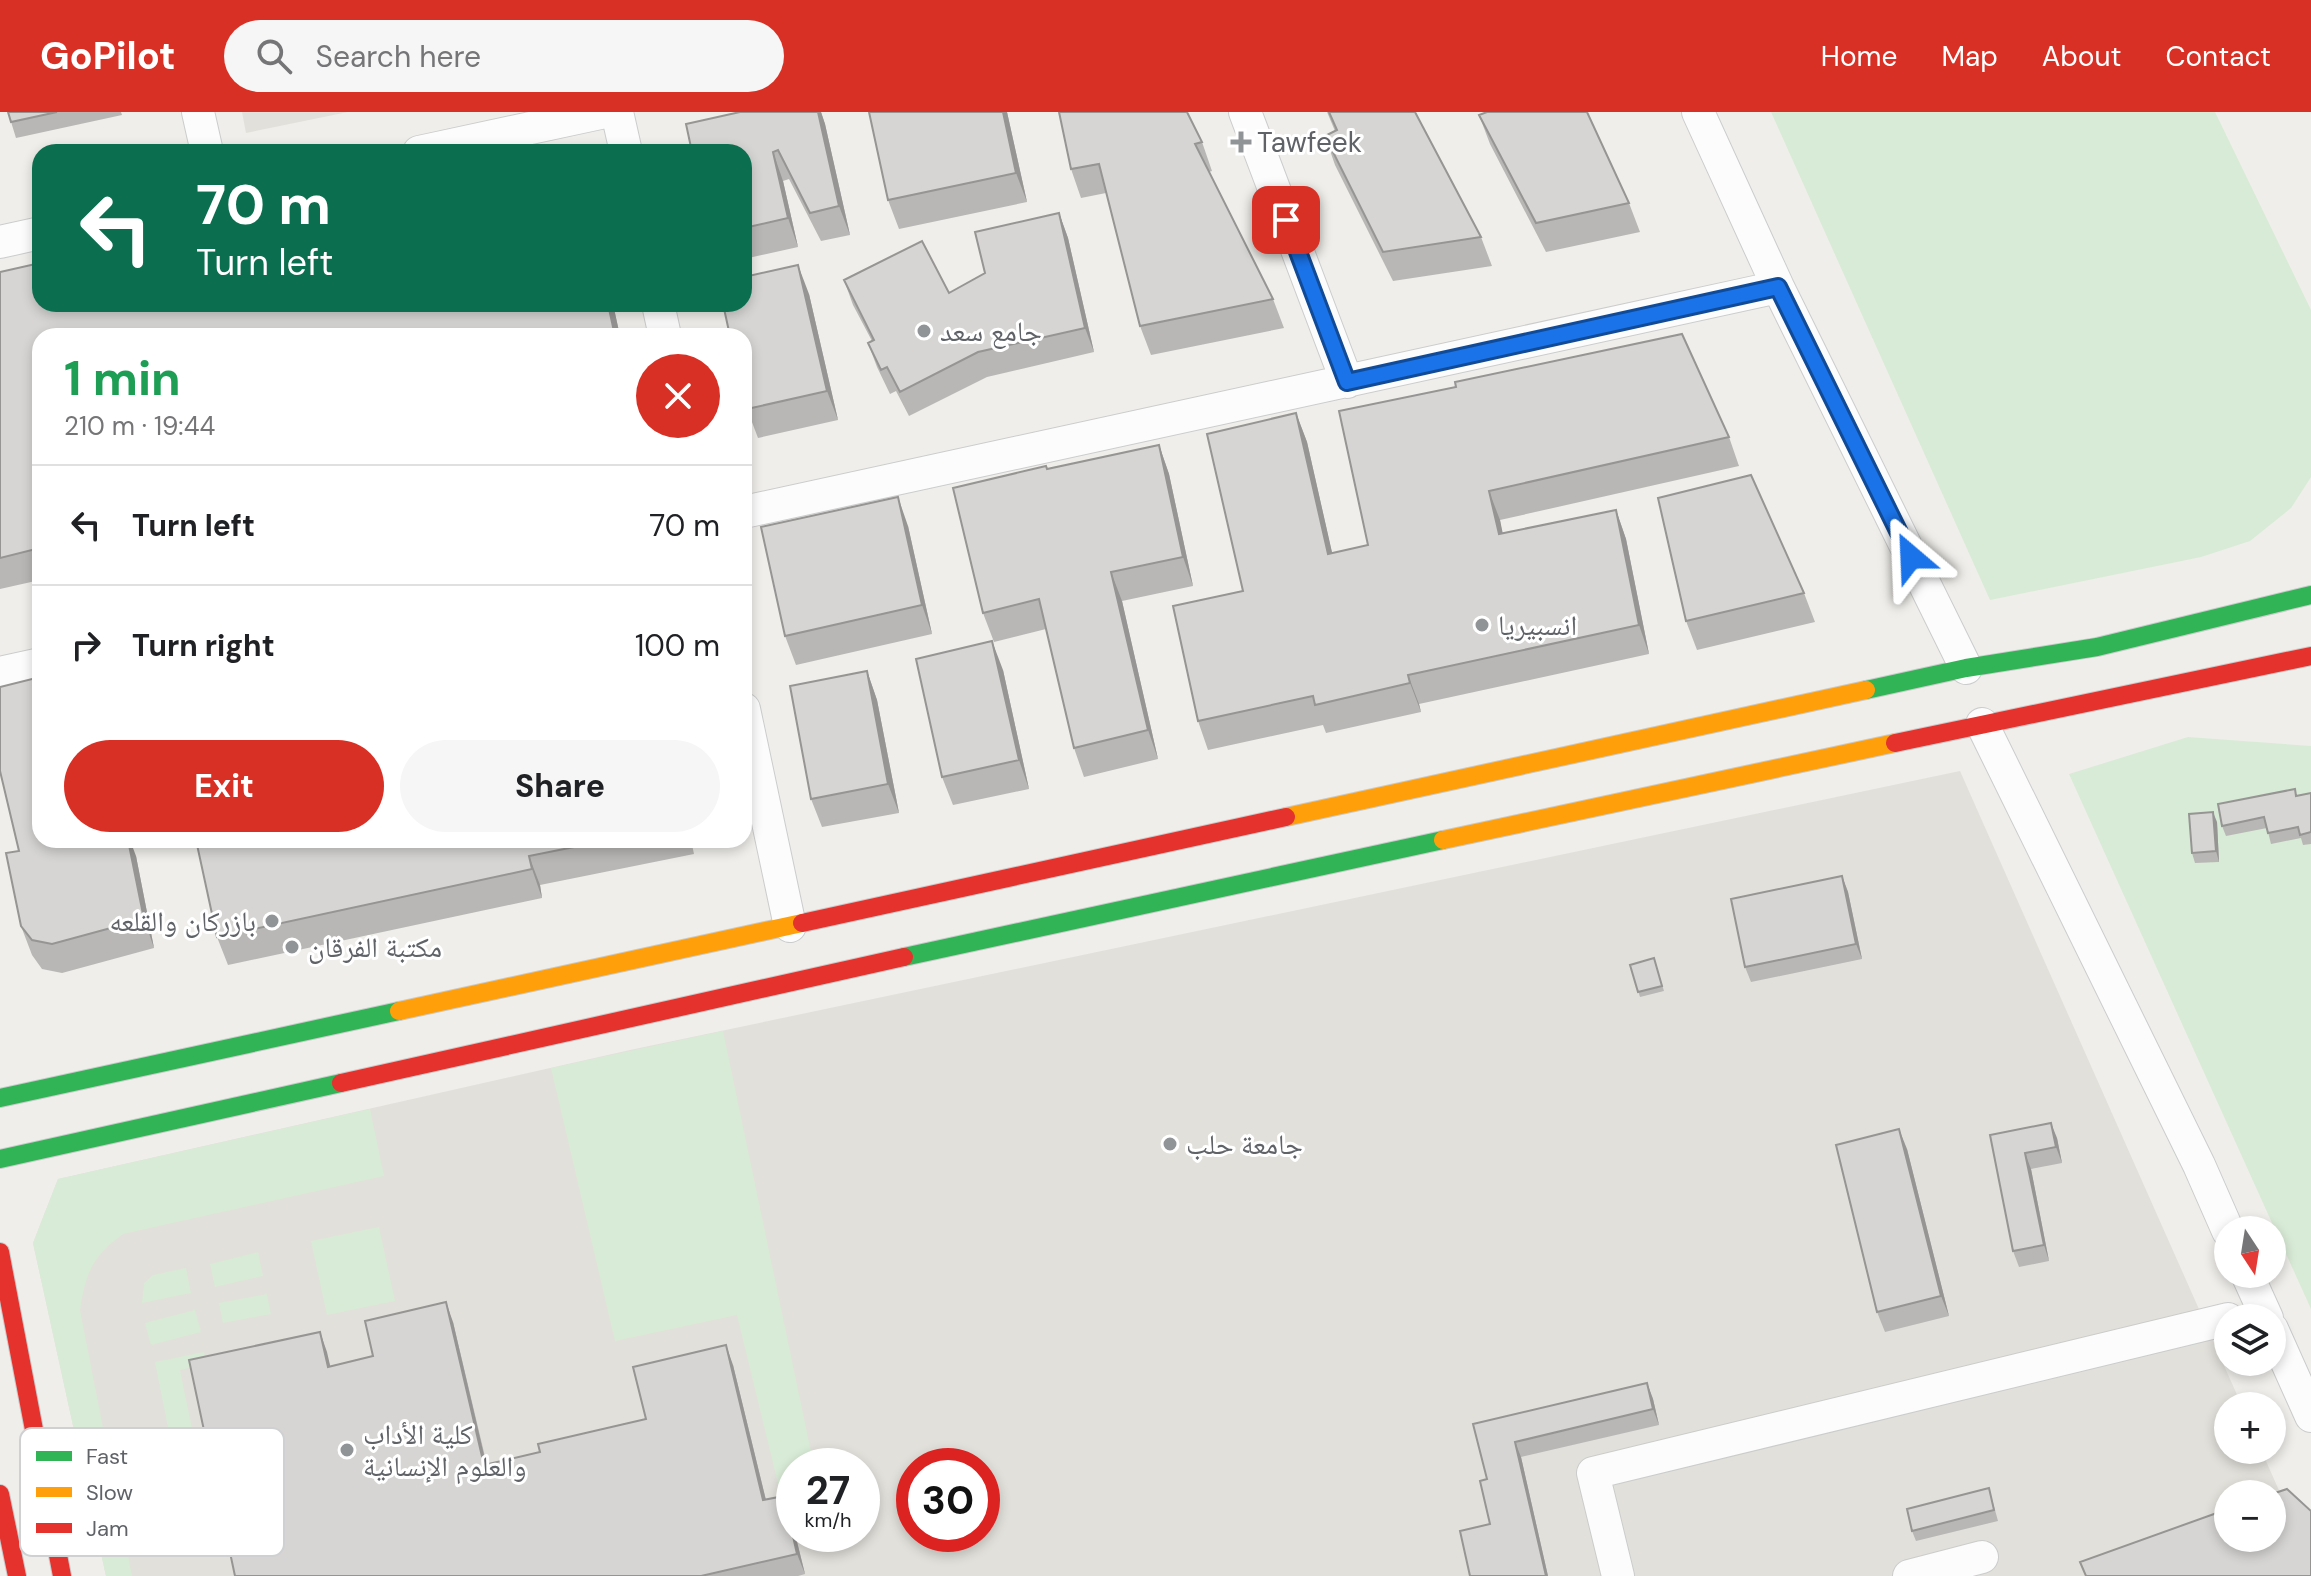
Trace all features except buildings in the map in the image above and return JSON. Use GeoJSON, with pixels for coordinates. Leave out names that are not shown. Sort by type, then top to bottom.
{"type":"FeatureCollection","features":[{"type":"Feature","properties":{"kind":"main road"},"geometry":{"type":"LineString","coordinates":[[0,1098],[1966,668],[2128,640],[2311,595]]}},
{"type":"Feature","properties":{"kind":"main road"},"geometry":{"type":"LineString","coordinates":[[0,1159],[1982,724],[2311,656]]}},
{"type":"Feature","properties":{"kind":"main road"},"geometry":{"type":"LineString","coordinates":[[0,1252],[34,1428]]}},
{"type":"Feature","properties":{"kind":"main road"},"geometry":{"type":"LineString","coordinates":[[0,1494],[17,1576]]}},
{"type":"Feature","properties":{"kind":"main road"},"geometry":{"type":"LineString","coordinates":[[58,1556],[62,1576]]}},
{"type":"Feature","properties":{"kind":"street"},"geometry":{"type":"LineString","coordinates":[[198,112],[205,144]]}},
{"type":"Feature","properties":{"kind":"street"},"geometry":{"type":"LineString","coordinates":[[456,144],[605,112]]}},
{"type":"Feature","properties":{"kind":"street"},"geometry":{"type":"LineString","coordinates":[[617,112],[624,144]]}},
{"type":"Feature","properties":{"kind":"street"},"geometry":{"type":"LineString","coordinates":[[1245,112],[1347,382]]}},
{"type":"Feature","properties":{"kind":"street"},"geometry":{"type":"LineString","coordinates":[[1698,112],[1778,287],[1966,668]]}},
{"type":"Feature","properties":{"kind":"street"},"geometry":{"type":"LineString","coordinates":[[0,242],[32,235]]}},
{"type":"Feature","properties":{"kind":"street"},"geometry":{"type":"LineString","coordinates":[[752,510],[1778,287]]}},
{"type":"Feature","properties":{"kind":"street"},"geometry":{"type":"LineString","coordinates":[[0,673],[32,666]]}},
{"type":"Feature","properties":{"kind":"street"},"geometry":{"type":"LineString","coordinates":[[1982,724],[2221,1216]]}},
{"type":"Feature","properties":{"kind":"street"},"geometry":{"type":"LineString","coordinates":[[752,747],[790,926]]}},
{"type":"Feature","properties":{"kind":"street"},"geometry":{"type":"LineString","coordinates":[[1618,1576],[1593,1473],[2214,1322]]}},
{"type":"Feature","properties":{"kind":"street"},"geometry":{"type":"LineString","coordinates":[[2286,1360],[2311,1416]]}},
{"type":"Feature","properties":{"kind":"street"},"geometry":{"type":"LineString","coordinates":[[1909,1576],[1982,1557]]}},
{"type":"Feature","properties":{"kind":"shaded area"},"geometry":{"type":"Polygon","coordinates":[[[242,112],[348,112],[246,133],[242,112]]]}},
{"type":"Feature","properties":{"kind":"shaded area","name":"جامعة حلب"},"geometry":{"type":"Polygon","coordinates":[[[1960,771],[2214,1343],[2214,1376],[2229,1376],[2236,1392],[2214,1392],[2214,1464],[2267,1464],[2274,1480],[2214,1480],[2214,1552],[2286,1552],[2286,1506],[2311,1562],[2311,1576],[106,1576],[102,1556],[284,1556],[284,1428],[74,1428],[33,1243],[58,1179],[630,1050],[1960,771]]]}},
{"type":"Feature","properties":{"kind":"green space"},"geometry":{"type":"Polygon","coordinates":[[[1771,112],[2215,112],[2311,310],[2311,477],[2291,508],[2250,541],[2201,557],[1990,600],[1771,112]]]}},
{"type":"Feature","properties":{"kind":"green space"},"geometry":{"type":"Polygon","coordinates":[[[2188,737],[2311,746],[2311,1309],[2286,1254],[2286,1216],[2269,1216],[2069,774],[2188,737]]]}},
{"type":"Feature","properties":{"kind":"green space"},"geometry":{"type":"Polygon","coordinates":[[[723,1031],[810,1448],[776,1448],[776,1475],[737,1315],[615,1341],[551,1068],[723,1031]]]}},
{"type":"Feature","properties":{"kind":"green space"},"geometry":{"type":"Polygon","coordinates":[[[370,1109],[384,1176],[123,1234],[104,1250],[88,1275],[80,1310],[103,1428],[74,1428],[33,1243],[58,1179],[370,1109]]]}},
{"type":"Feature","properties":{"kind":"green space"},"geometry":{"type":"Polygon","coordinates":[[[379,1227],[395,1301],[327,1315],[311,1241],[379,1227]]]}},
{"type":"Feature","properties":{"kind":"green space"},"geometry":{"type":"Polygon","coordinates":[[[258,1252],[263,1276],[215,1287],[210,1264],[258,1252]]]}},
{"type":"Feature","properties":{"kind":"green space"},"geometry":{"type":"Polygon","coordinates":[[[186,1268],[191,1293],[142,1303],[144,1283],[153,1275],[186,1268]]]}},
{"type":"Feature","properties":{"kind":"green space"},"geometry":{"type":"Polygon","coordinates":[[[267,1294],[271,1314],[223,1323],[219,1303],[267,1294]]]}},
{"type":"Feature","properties":{"kind":"green space"},"geometry":{"type":"Polygon","coordinates":[[[195,1310],[201,1332],[151,1345],[145,1323],[195,1310]]]}},
{"type":"Feature","properties":{"kind":"green space"},"geometry":{"type":"Polygon","coordinates":[[[204,1352],[207,1364],[180,1370],[192,1428],[168,1428],[155,1362],[204,1352]]]}},
{"type":"Feature","properties":{"kind":"green space"},"geometry":{"type":"Polygon","coordinates":[[[102,1556],[128,1556],[132,1576],[106,1576],[102,1556]]]}},
{"type":"Feature","properties":{"kind":"traffic: fast"},"geometry":{"type":"LineString","coordinates":[[1866,690],[1966,668],[2097,647],[2311,595]]}},
{"type":"Feature","properties":{"kind":"traffic: fast"},"geometry":{"type":"LineString","coordinates":[[904,957],[1443,840]]}},
{"type":"Feature","properties":{"kind":"traffic: fast"},"geometry":{"type":"LineString","coordinates":[[0,1098],[399,1011]]}},
{"type":"Feature","properties":{"kind":"traffic: fast"},"geometry":{"type":"LineString","coordinates":[[0,1159],[341,1083]]}},
{"type":"Feature","properties":{"kind":"traffic: slow"},"geometry":{"type":"LineString","coordinates":[[1286,817],[1866,690]]}},
{"type":"Feature","properties":{"kind":"traffic: slow"},"geometry":{"type":"LineString","coordinates":[[1443,840],[1895,743]]}},
{"type":"Feature","properties":{"kind":"traffic: slow"},"geometry":{"type":"LineString","coordinates":[[399,1011],[802,923]]}},
{"type":"Feature","properties":{"kind":"traffic: jam"},"geometry":{"type":"LineString","coordinates":[[1895,743],[2311,656]]}},
{"type":"Feature","properties":{"kind":"traffic: jam"},"geometry":{"type":"LineString","coordinates":[[802,923],[1286,817]]}},
{"type":"Feature","properties":{"kind":"traffic: jam"},"geometry":{"type":"LineString","coordinates":[[341,1083],[904,957]]}},
{"type":"Feature","properties":{"kind":"traffic: jam"},"geometry":{"type":"LineString","coordinates":[[0,1252],[34,1428]]}},
{"type":"Feature","properties":{"kind":"traffic: jam"},"geometry":{"type":"LineString","coordinates":[[0,1494],[17,1576]]}},
{"type":"Feature","properties":{"kind":"traffic: jam"},"geometry":{"type":"LineString","coordinates":[[58,1556],[62,1576]]}},
{"type":"Feature","properties":{"kind":"place","name":"Tawfeek"},"geometry":{"type":"Point","coordinates":[1241,142]}},
{"type":"Feature","properties":{"kind":"place","name":"جامع سعد"},"geometry":{"type":"Point","coordinates":[924,331]}},
{"type":"Feature","properties":{"kind":"place","name":"انسبيريا"},"geometry":{"type":"Point","coordinates":[1482,625]}},
{"type":"Feature","properties":{"kind":"place","name":"بازركان والقلعه"},"geometry":{"type":"Point","coordinates":[272,921]}},
{"type":"Feature","properties":{"kind":"place","name":"مكتبة الفرقان"},"geometry":{"type":"Point","coordinates":[292,947]}},
{"type":"Feature","properties":{"kind":"place","name":"جامعة حلب"},"geometry":{"type":"Point","coordinates":[1170,1144]}},
{"type":"Feature","properties":{"kind":"place","name":"كلية الأداب والعلوم الإنسانية"},"geometry":{"type":"Point","coordinates":[347,1450]}},
{"type":"Feature","properties":{"kind":"route"},"geometry":{"type":"LineString","coordinates":[[1286,220],[1347,382],[1778,287],[1911,557]]}}]}
